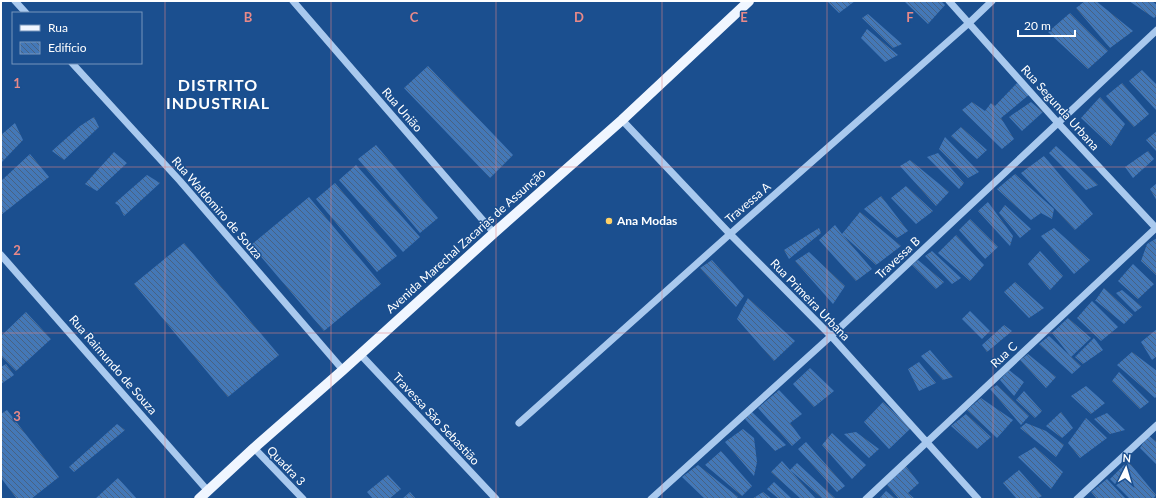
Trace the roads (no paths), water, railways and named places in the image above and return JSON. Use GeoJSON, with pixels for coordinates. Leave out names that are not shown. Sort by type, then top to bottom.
{"type":"FeatureCollection","features":[{"type":"Feature","properties":{"kind":"main road","name":"Avenida Marechal Zacarias de Assunção"},"geometry":{"type":"LineString","coordinates":[[199,499],[254,448],[622,120],[749,1]]}},
{"type":"Feature","properties":{"kind":"street"},"geometry":{"type":"LineString","coordinates":[[15,1],[25,12]]}},
{"type":"Feature","properties":{"kind":"street","name":"Rua União"},"geometry":{"type":"LineString","coordinates":[[293,1],[494,233]]}},
{"type":"Feature","properties":{"kind":"street","name":"Rua Segunda Urbana"},"geometry":{"type":"LineString","coordinates":[[949,1],[1058,123],[1157,228]]}},
{"type":"Feature","properties":{"kind":"street","name":"Travessa A"},"geometry":{"type":"LineString","coordinates":[[519,423],[992,1]]}},
{"type":"Feature","properties":{"kind":"street","name":"Travessa B"},"geometry":{"type":"LineString","coordinates":[[651,499],[831,336],[1157,30]]}},
{"type":"Feature","properties":{"kind":"street","name":"Rua Waldomiro de Souza"},"geometry":{"type":"LineString","coordinates":[[73,64],[180,181],[343,370]]}},
{"type":"Feature","properties":{"kind":"street","name":"Rua Primeira Urbana"},"geometry":{"type":"LineString","coordinates":[[622,120],[730,234],[831,336],[978,499]]}},
{"type":"Feature","properties":{"kind":"street","name":"Rua C"},"geometry":{"type":"LineString","coordinates":[[866,499],[1157,228]]}},
{"type":"Feature","properties":{"kind":"street","name":"Rua Raimundo de Souza"},"geometry":{"type":"LineString","coordinates":[[1,254],[208,491]]}},
{"type":"Feature","properties":{"kind":"street","name":"Travessa São Sebastião"},"geometry":{"type":"LineString","coordinates":[[360,354],[496,499]]}},
{"type":"Feature","properties":{"kind":"street"},"geometry":{"type":"LineString","coordinates":[[1077,499],[1157,425]]}},
{"type":"Feature","properties":{"kind":"street","name":"Quadra 3"},"geometry":{"type":"LineString","coordinates":[[254,448],[303,499]]}},
{"type":"Feature","properties":{"kind":"place","name":"Ana Modas"},"geometry":{"type":"Point","coordinates":[609,221]}},
{"type":"Feature","properties":{"kind":"district","name":"DISTRITO INDUSTRIAL"},"geometry":{"type":"Point","coordinates":[218,94]}}]}
